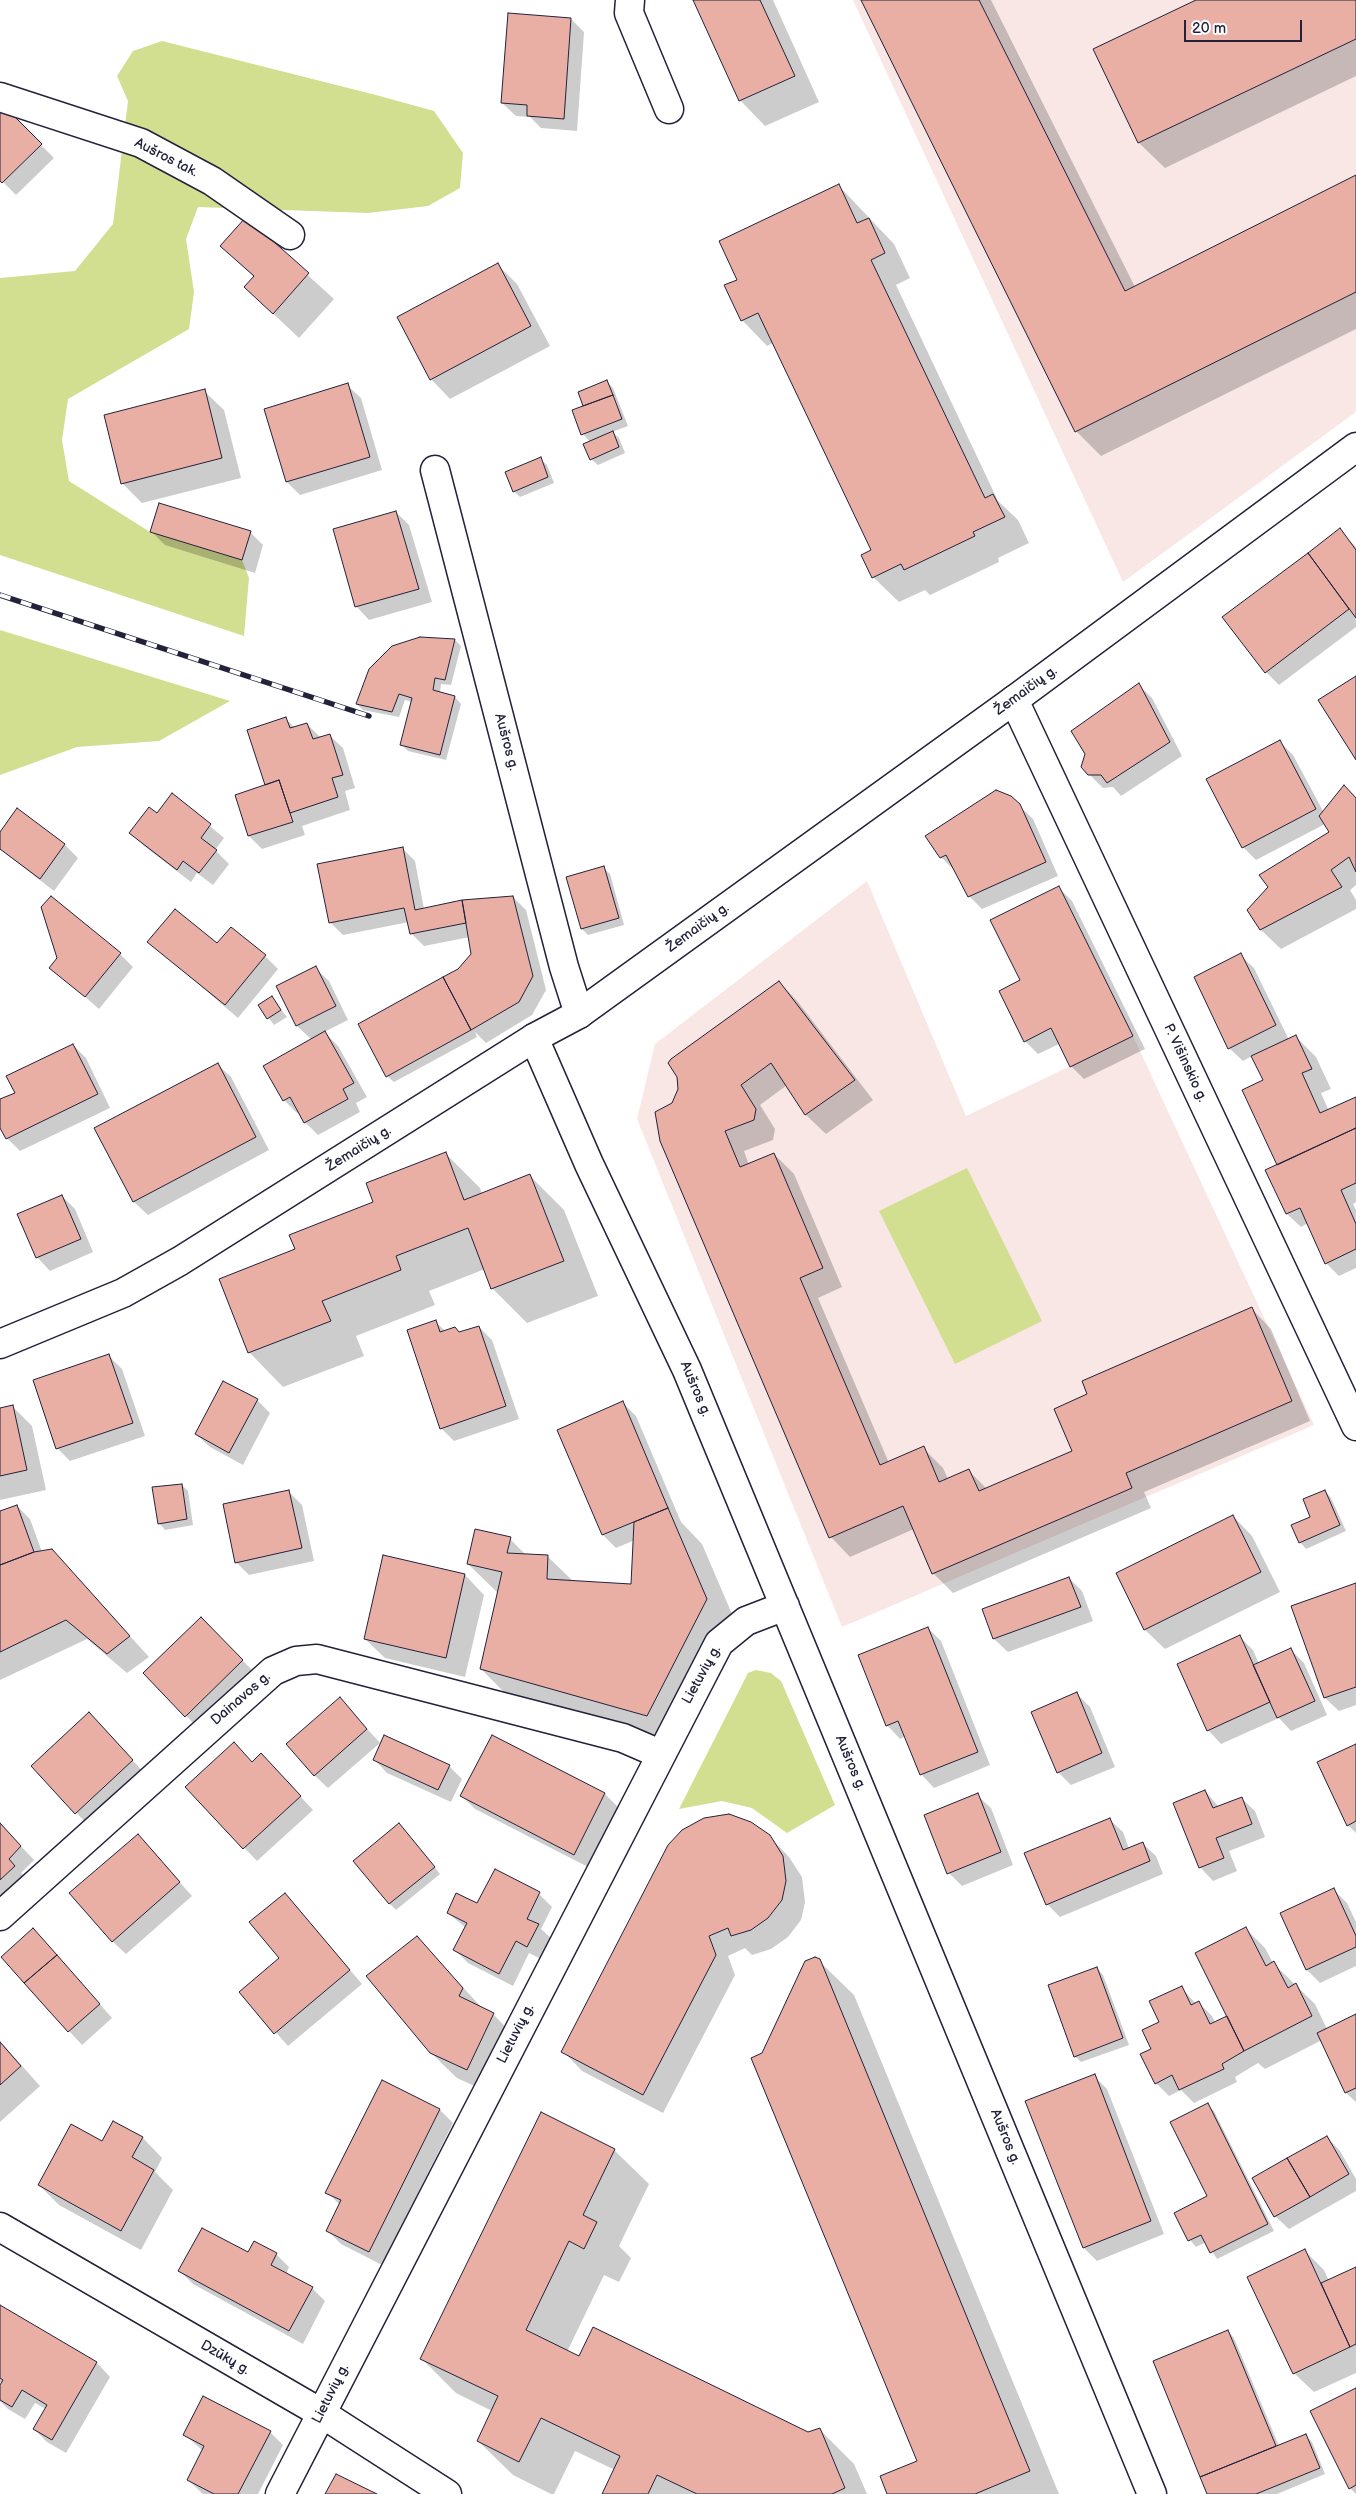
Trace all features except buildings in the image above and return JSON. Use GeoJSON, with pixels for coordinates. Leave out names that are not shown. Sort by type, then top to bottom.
{"type":"FeatureCollection","features":[{"type":"Feature","properties":{"kind":"street"},"geometry":{"type":"LineString","coordinates":[[630,0],[629,13],[669,109]]}},
{"type":"Feature","properties":{"kind":"street","name":"Aušros tak."},"geometry":{"type":"LineString","coordinates":[[0,97],[141,143],[212,181],[290,235]]}},
{"type":"Feature","properties":{"kind":"street","name":"Žemaičių g."},"geometry":{"type":"LineString","coordinates":[[0,1344],[124,1293],[180,1261],[534,1038],[579,1014],[1014,700],[1356,447]]}},
{"type":"Feature","properties":{"kind":"street","name":"Aušros g."},"geometry":{"type":"LineString","coordinates":[[435,470],[564,967],[579,1014]]}},
{"type":"Feature","properties":{"kind":"street","name":"P. Višinskio g."},"geometry":{"type":"LineString","coordinates":[[1014,700],[1356,1426]]}},
{"type":"Feature","properties":{"kind":"street","name":"Aušros g."},"geometry":{"type":"LineString","coordinates":[[534,1038],[589,1164],[687,1370],[1152,2494]]}},
{"type":"Feature","properties":{"kind":"street","name":"Lietuvių g."},"geometry":{"type":"LineString","coordinates":[[280,2494],[660,1754],[719,1643],[746,1621],[785,1606]]}},
{"type":"Feature","properties":{"kind":"street","name":"Dainavos g."},"geometry":{"type":"LineString","coordinates":[[0,1916],[273,1671],[296,1661],[317,1658],[623,1738],[660,1754]]}},
{"type":"Feature","properties":{"kind":"street","name":"Dzūkų g."},"geometry":{"type":"LineString","coordinates":[[0,2227],[321,2413],[447,2494]]}},
{"type":"Feature","properties":{"kind":"shaded area"},"geometry":{"type":"Polygon","coordinates":[[[853,0],[1356,0],[1356,412],[1123,582],[853,0]]]}},
{"type":"Feature","properties":{"kind":"shaded area"},"geometry":{"type":"Polygon","coordinates":[[[867,881],[966,1116],[1133,1036],[1314,1425],[842,1627],[637,1119],[655,1044],[867,881]]]}},
{"type":"Feature","properties":{"kind":"green space"},"geometry":{"type":"Polygon","coordinates":[[[162,41],[434,111],[463,153],[460,188],[428,206],[368,213],[198,207],[186,239],[194,292],[189,329],[68,399],[62,440],[69,481],[150,532],[242,560],[249,578],[244,636],[0,555],[0,278],[75,271],[113,224],[128,101],[117,76],[133,51],[162,41]]]}},
{"type":"Feature","properties":{"kind":"green space"},"geometry":{"type":"Polygon","coordinates":[[[0,630],[230,701],[159,741],[77,747],[0,775],[0,630]]]}},
{"type":"Feature","properties":{"kind":"green space"},"geometry":{"type":"Polygon","coordinates":[[[967,1168],[1042,1321],[955,1364],[879,1211],[967,1168]]]}},
{"type":"Feature","properties":{"kind":"green space"},"geometry":{"type":"Polygon","coordinates":[[[756,1670],[771,1673],[781,1681],[835,1805],[787,1833],[752,1808],[722,1801],[679,1809],[748,1673],[756,1670]]]}},
{"type":"Feature","properties":{"kind":"railway"},"geometry":{"type":"LineString","coordinates":[[0,595],[369,716]]}}]}
